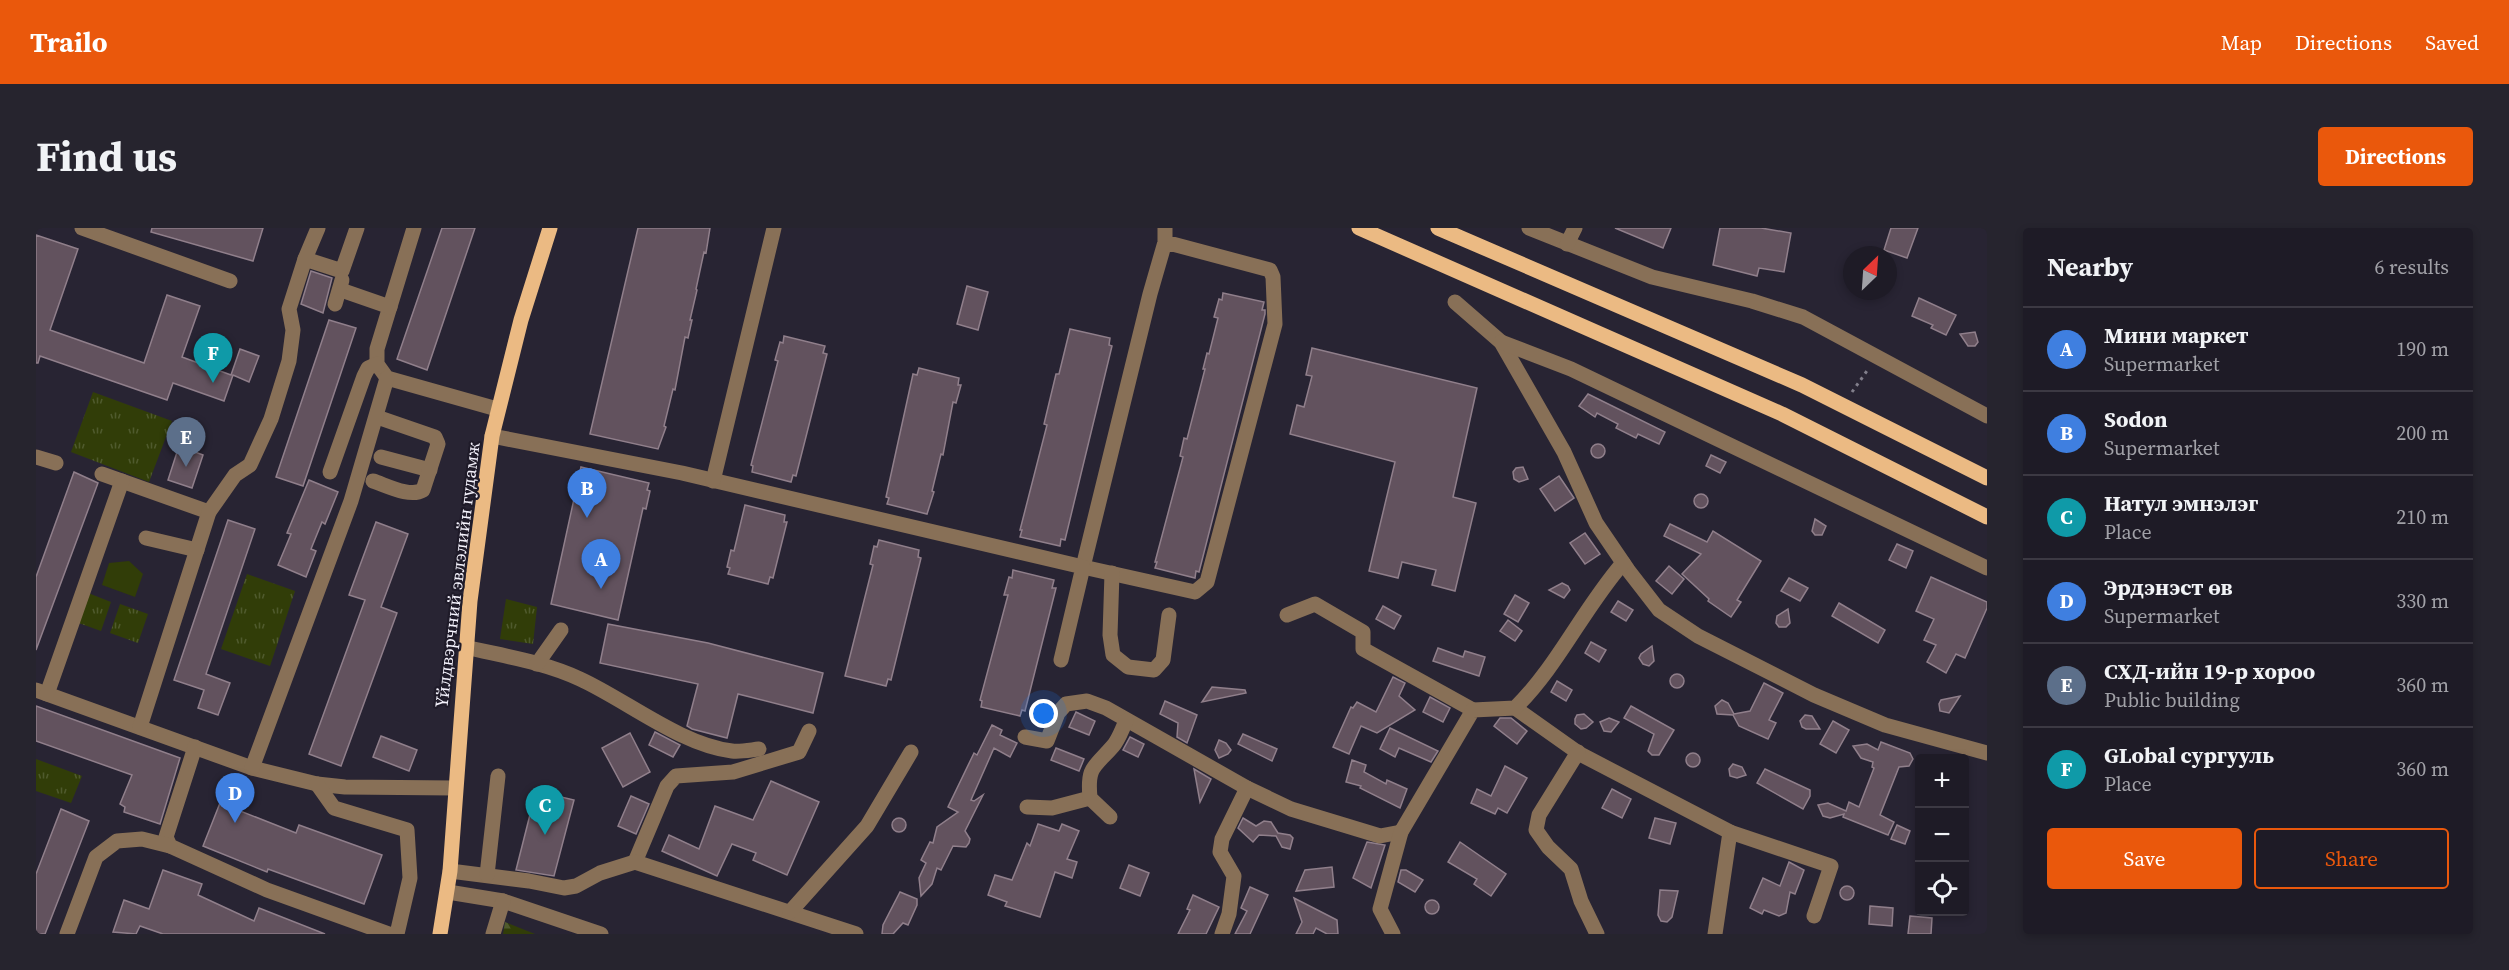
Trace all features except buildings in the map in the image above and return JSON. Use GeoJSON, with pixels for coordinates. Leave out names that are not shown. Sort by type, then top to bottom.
{"type":"FeatureCollection","features":[{"type":"Feature","properties":{"kind":"main road","name":"Үйлдвэрчний эвлэлийн гудамж"},"geometry":{"type":"LineString","coordinates":[[440,934],[450,870],[465,647],[492,436],[521,320],[550,228]]}},
{"type":"Feature","properties":{"kind":"main road"},"geometry":{"type":"LineString","coordinates":[[1359,228],[1782,414],[1987,517]]}},
{"type":"Feature","properties":{"kind":"main road"},"geometry":{"type":"LineString","coordinates":[[1438,228],[1802,385],[1987,478]]}},
{"type":"Feature","properties":{"kind":"street"},"geometry":{"type":"LineString","coordinates":[[82,228],[230,281]]}},
{"type":"Feature","properties":{"kind":"street"},"geometry":{"type":"LineString","coordinates":[[140,726],[209,512],[235,475],[250,465],[271,418],[289,361],[293,330],[289,309],[304,260],[318,228]]}},
{"type":"Feature","properties":{"kind":"street"},"geometry":{"type":"LineString","coordinates":[[357,228],[342,271],[338,297],[390,307]]}},
{"type":"Feature","properties":{"kind":"street"},"geometry":{"type":"LineString","coordinates":[[414,228],[377,349],[377,364],[387,378],[497,409]]}},
{"type":"Feature","properties":{"kind":"street"},"geometry":{"type":"LineString","coordinates":[[713,481],[774,228]]}},
{"type":"Feature","properties":{"kind":"street"},"geometry":{"type":"LineString","coordinates":[[1529,228],[1652,277],[1752,301],[1803,317],[1987,416]]}},
{"type":"Feature","properties":{"kind":"street"},"geometry":{"type":"LineString","coordinates":[[1567,244],[1575,228]]}},
{"type":"Feature","properties":{"kind":"street"},"geometry":{"type":"LineString","coordinates":[[492,436],[553,446],[713,481],[1083,567],[1195,592],[1208,582],[1275,324],[1273,277],[1270,270],[1165,235],[1083,567],[1061,660]]}},
{"type":"Feature","properties":{"kind":"street"},"geometry":{"type":"LineString","coordinates":[[304,260],[342,271]]}},
{"type":"Feature","properties":{"kind":"street"},"geometry":{"type":"LineString","coordinates":[[1455,302],[1501,342],[1564,452],[1596,523],[1659,610],[1698,636],[1814,695],[1885,725],[1987,753]]}},
{"type":"Feature","properties":{"kind":"street"},"geometry":{"type":"LineString","coordinates":[[1501,342],[1571,369],[1987,568]]}},
{"type":"Feature","properties":{"kind":"street"},"geometry":{"type":"LineString","coordinates":[[330,472],[364,376],[368,368],[377,364]]}},
{"type":"Feature","properties":{"kind":"street"},"geometry":{"type":"LineString","coordinates":[[252,768],[351,501],[387,378]]}},
{"type":"Feature","properties":{"kind":"street"},"geometry":{"type":"LineString","coordinates":[[373,481],[419,493],[423,490],[438,444],[435,437],[377,417]]}},
{"type":"Feature","properties":{"kind":"street"},"geometry":{"type":"LineString","coordinates":[[36,457],[56,463]]}},
{"type":"Feature","properties":{"kind":"street"},"geometry":{"type":"LineString","coordinates":[[381,457],[430,470]]}},
{"type":"Feature","properties":{"kind":"street"},"geometry":{"type":"LineString","coordinates":[[102,474],[209,512]]}},
{"type":"Feature","properties":{"kind":"street"},"geometry":{"type":"LineString","coordinates":[[122,481],[42,692],[252,768],[317,784],[374,789],[454,788]]}},
{"type":"Feature","properties":{"kind":"street"},"geometry":{"type":"LineString","coordinates":[[146,538],[197,550]]}},
{"type":"Feature","properties":{"kind":"street"},"geometry":{"type":"LineString","coordinates":[[1515,708],[1529,694],[1571,637],[1603,586],[1623,563]]}},
{"type":"Feature","properties":{"kind":"street"},"geometry":{"type":"LineString","coordinates":[[1112,573],[1110,635],[1113,655],[1128,667],[1154,670],[1163,660],[1169,615]]}},
{"type":"Feature","properties":{"kind":"street"},"geometry":{"type":"LineString","coordinates":[[1287,615],[1315,604],[1363,632],[1363,649],[1473,710],[1515,708],[1578,752],[1730,832],[1831,866],[1814,916]]}},
{"type":"Feature","properties":{"kind":"street"},"geometry":{"type":"LineString","coordinates":[[537,664],[561,630]]}},
{"type":"Feature","properties":{"kind":"street"},"geometry":{"type":"LineString","coordinates":[[465,647],[537,664],[578,678],[657,723],[710,746],[733,752],[759,749]]}},
{"type":"Feature","properties":{"kind":"street"},"geometry":{"type":"LineString","coordinates":[[1025,736],[1047,741],[1058,713],[1066,704],[1087,701],[1106,708],[1247,788],[1292,809],[1380,836],[1401,832]]}},
{"type":"Feature","properties":{"kind":"street"},"geometry":{"type":"LineString","coordinates":[[1393,934],[1380,909],[1401,832],[1473,710]]}},
{"type":"Feature","properties":{"kind":"street"},"geometry":{"type":"LineString","coordinates":[[1110,817],[1090,798],[1088,779],[1095,764],[1115,744],[1126,721]]}},
{"type":"Feature","properties":{"kind":"street"},"geometry":{"type":"LineString","coordinates":[[635,862],[667,786],[676,776],[733,772],[799,752],[809,731]]}},
{"type":"Feature","properties":{"kind":"street"},"geometry":{"type":"LineString","coordinates":[[170,846],[166,837],[195,747]]}},
{"type":"Feature","properties":{"kind":"street"},"geometry":{"type":"LineString","coordinates":[[790,912],[867,826],[911,752]]}},
{"type":"Feature","properties":{"kind":"street"},"geometry":{"type":"LineString","coordinates":[[1578,752],[1539,815],[1536,830],[1548,847],[1571,868],[1581,901],[1597,934]]}},
{"type":"Feature","properties":{"kind":"street"},"geometry":{"type":"LineString","coordinates":[[487,875],[498,776]]}},
{"type":"Feature","properties":{"kind":"street"},"geometry":{"type":"LineString","coordinates":[[317,784],[334,808],[407,830],[410,878],[397,934]]}},
{"type":"Feature","properties":{"kind":"street"},"geometry":{"type":"LineString","coordinates":[[1222,934],[1229,914],[1234,876],[1220,852],[1222,839],[1247,788]]}},
{"type":"Feature","properties":{"kind":"street"},"geometry":{"type":"LineString","coordinates":[[1027,807],[1052,808],[1090,798]]}},
{"type":"Feature","properties":{"kind":"street"},"geometry":{"type":"LineString","coordinates":[[1715,934],[1730,832]]}},
{"type":"Feature","properties":{"kind":"street"},"geometry":{"type":"LineString","coordinates":[[67,934],[96,857],[117,841],[142,839],[170,846],[267,890],[389,934]]}},
{"type":"Feature","properties":{"kind":"street"},"geometry":{"type":"LineString","coordinates":[[450,870],[564,888],[576,886],[600,873],[635,862],[856,934]]}},
{"type":"Feature","properties":{"kind":"street"},"geometry":{"type":"LineString","coordinates":[[448,892],[503,901],[572,929],[601,934]]}},
{"type":"Feature","properties":{"kind":"street"},"geometry":{"type":"LineString","coordinates":[[493,934],[503,901]]}},
{"type":"Feature","properties":{"kind":"path"},"geometry":{"type":"LineString","coordinates":[[1843,406],[1877,357]]}},
{"type":"Feature","properties":{"kind":"green space"},"geometry":{"type":"Polygon","coordinates":[[[93,392],[172,421],[149,482],[71,452],[93,392]]]}},
{"type":"Feature","properties":{"kind":"green space"},"geometry":{"type":"Polygon","coordinates":[[[129,561],[143,574],[135,597],[102,585],[109,563],[129,561]]]}},
{"type":"Feature","properties":{"kind":"green space"},"geometry":{"type":"Polygon","coordinates":[[[247,574],[295,591],[270,666],[221,649],[247,574]]]}},
{"type":"Feature","properties":{"kind":"green space"},"geometry":{"type":"Polygon","coordinates":[[[83,591],[111,602],[101,631],[73,621],[83,591]]]}},
{"type":"Feature","properties":{"kind":"green space"},"geometry":{"type":"Polygon","coordinates":[[[506,599],[537,607],[533,644],[500,639],[506,599]]]}},
{"type":"Feature","properties":{"kind":"green space"},"geometry":{"type":"Polygon","coordinates":[[[120,604],[148,614],[138,643],[110,633],[120,604]]]}},
{"type":"Feature","properties":{"kind":"green space"},"geometry":{"type":"Polygon","coordinates":[[[36,759],[82,776],[71,803],[36,791],[36,759]]]}},
{"type":"Feature","properties":{"kind":"green space"},"geometry":{"type":"Polygon","coordinates":[[[505,922],[535,934],[503,934],[505,922]]]}},
{"type":"Feature","properties":{"kind":"place","name":"GLobal сургууль"},"geometry":{"type":"Point","coordinates":[213,383]}},
{"type":"Feature","properties":{"kind":"place","name":"СХД-ийн 19-р хороо"},"geometry":{"type":"Point","coordinates":[186,467]}},
{"type":"Feature","properties":{"kind":"place","name":"Sodon"},"geometry":{"type":"Point","coordinates":[587,518]}},
{"type":"Feature","properties":{"kind":"place","name":"Мини маркет"},"geometry":{"type":"Point","coordinates":[601,589]}},
{"type":"Feature","properties":{"kind":"place","name":"Эрдэнэст өв"},"geometry":{"type":"Point","coordinates":[235,823]}},
{"type":"Feature","properties":{"kind":"place","name":"Натул эмнэлэг"},"geometry":{"type":"Point","coordinates":[545,835]}}]}
